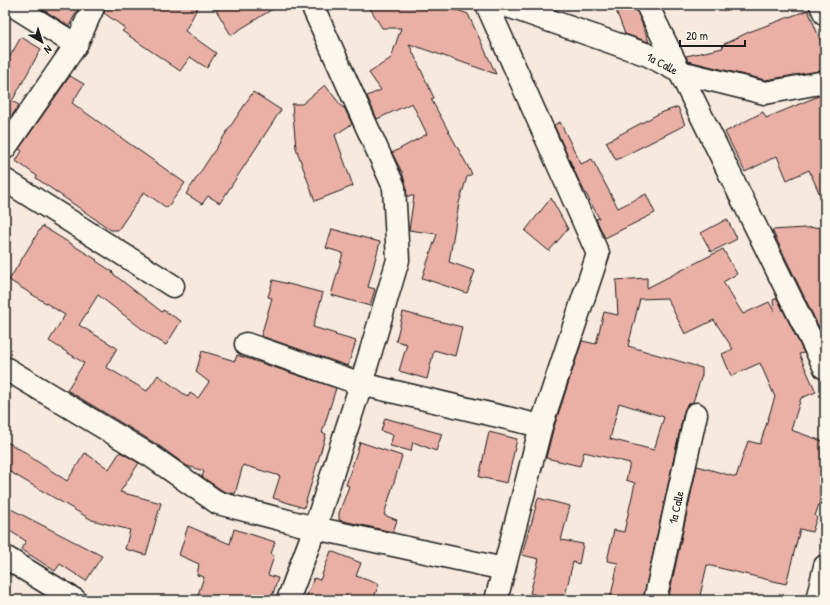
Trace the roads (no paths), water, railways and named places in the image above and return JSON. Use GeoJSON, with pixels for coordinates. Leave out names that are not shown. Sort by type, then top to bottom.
{"type":"FeatureCollection","features":[{"type":"Feature","properties":{"kind":"street"},"geometry":{"type":"LineString","coordinates":[[12,5],[76,45]]}},
{"type":"Feature","properties":{"kind":"street"},"geometry":{"type":"LineString","coordinates":[[5,148],[76,45],[94,5]]}},
{"type":"Feature","properties":{"kind":"street"},"geometry":{"type":"LineString","coordinates":[[288,600],[315,528],[362,384],[398,260],[394,187],[312,5]]}},
{"type":"Feature","properties":{"kind":"street"},"geometry":{"type":"LineString","coordinates":[[487,5],[598,254],[541,426],[496,600]]}},
{"type":"Feature","properties":{"kind":"street","name":"1a Calle"},"geometry":{"type":"LineString","coordinates":[[505,5],[648,54],[680,72],[765,93],[825,82]]}},
{"type":"Feature","properties":{"kind":"street"},"geometry":{"type":"LineString","coordinates":[[647,5],[825,368]]}},
{"type":"Feature","properties":{"kind":"street"},"geometry":{"type":"LineString","coordinates":[[821,5],[825,14]]}},
{"type":"Feature","properties":{"kind":"street"},"geometry":{"type":"LineString","coordinates":[[5,180],[173,286]]}},
{"type":"Feature","properties":{"kind":"street"},"geometry":{"type":"LineString","coordinates":[[246,344],[362,384],[541,426]]}},
{"type":"Feature","properties":{"kind":"street"},"geometry":{"type":"LineString","coordinates":[[5,368],[152,456],[218,503],[315,528],[504,569]]}},
{"type":"Feature","properties":{"kind":"street","name":"1a Calle"},"geometry":{"type":"LineString","coordinates":[[655,600],[696,414]]}},
{"type":"Feature","properties":{"kind":"street"},"geometry":{"type":"LineString","coordinates":[[5,557],[75,600]]}},
{"type":"Feature","properties":{"kind":"street"},"geometry":{"type":"LineString","coordinates":[[816,600],[825,566]]}}]}
